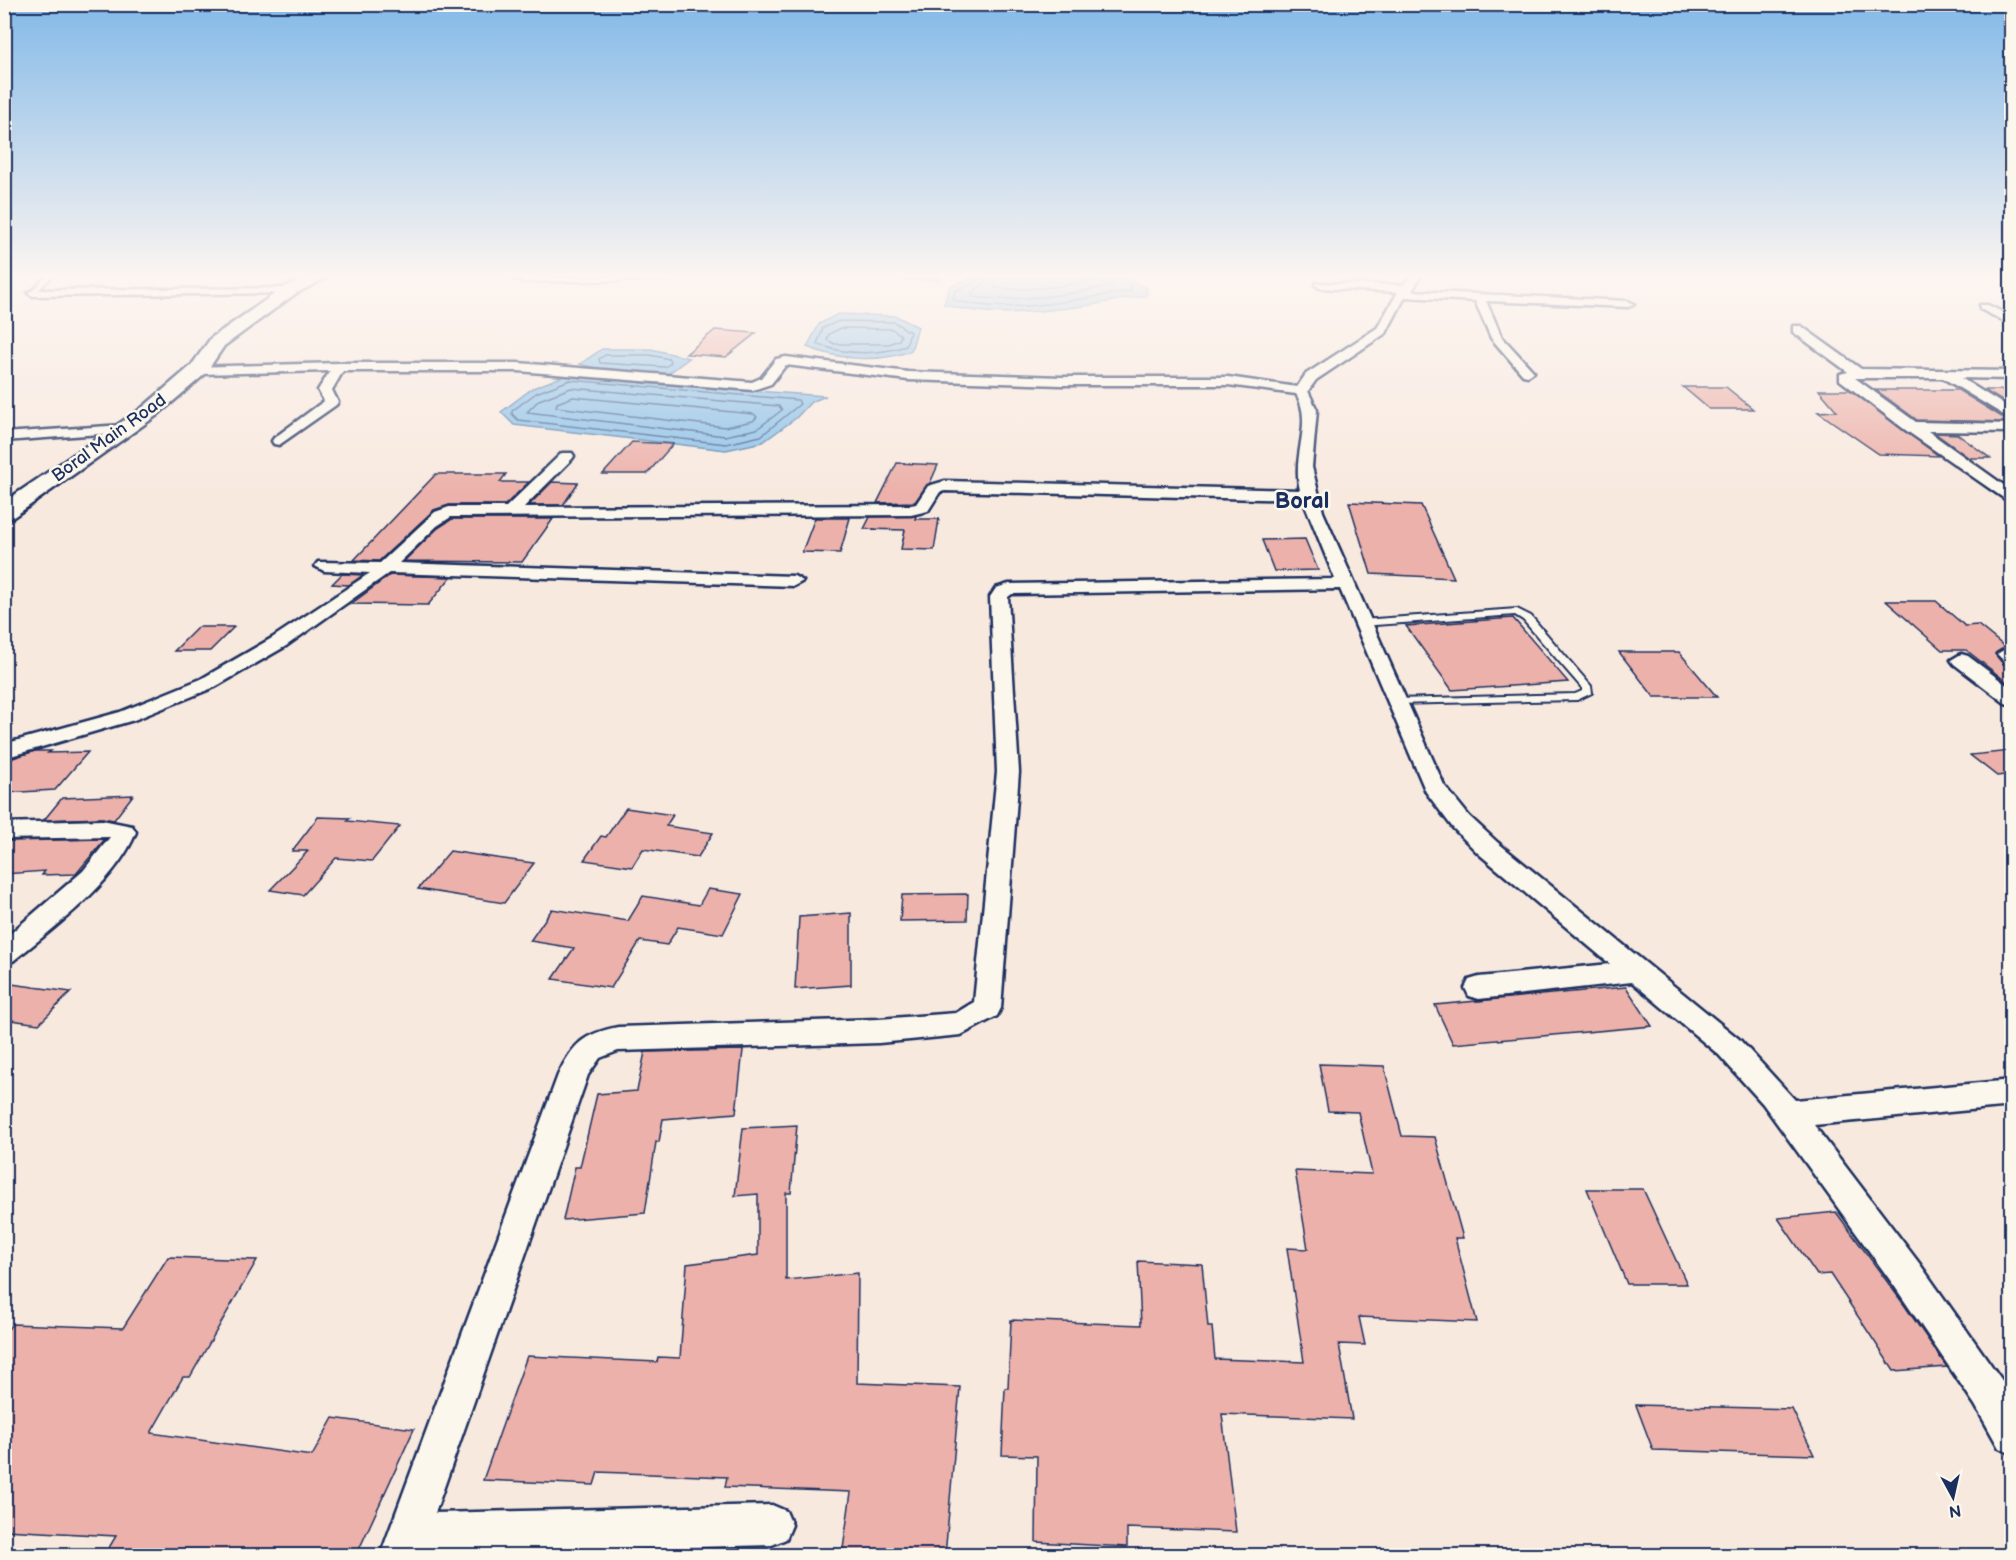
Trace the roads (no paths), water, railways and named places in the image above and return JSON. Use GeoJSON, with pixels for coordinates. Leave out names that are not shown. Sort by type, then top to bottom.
{"type":"FeatureCollection","features":[{"type":"Feature","properties":{"kind":"main road","name":"Boral Main Road"},"geometry":{"type":"LineString","coordinates":[[4,513],[150,412],[198,370],[213,348]]}},
{"type":"Feature","properties":{"kind":"street"},"geometry":{"type":"LineString","coordinates":[[1300,391],[1311,377],[1359,348]]}},
{"type":"Feature","properties":{"kind":"street"},"geometry":{"type":"LineString","coordinates":[[1506,348],[1528,372]]}},
{"type":"Feature","properties":{"kind":"street"},"geometry":{"type":"LineString","coordinates":[[1823,348],[1858,373]]}},
{"type":"Feature","properties":{"kind":"street"},"geometry":{"type":"LineString","coordinates":[[198,370],[339,367],[537,368],[753,386],[766,381],[780,362],[786,362],[908,376],[1061,381],[1228,381],[1300,391],[1312,410],[1312,424],[1305,448],[1304,469],[1311,495],[1344,584],[1434,787],[1461,822],[1488,848],[1729,1047],[1774,1095],[1914,1285],[1988,1392],[2012,1436]]}},
{"type":"Feature","properties":{"kind":"street"},"geometry":{"type":"LineString","coordinates":[[279,441],[328,405],[332,400],[325,390],[339,367]]}},
{"type":"Feature","properties":{"kind":"street"},"geometry":{"type":"LineString","coordinates":[[2012,375],[1858,373],[1846,375],[1846,380],[2012,499]]}},
{"type":"Feature","properties":{"kind":"street"},"geometry":{"type":"LineString","coordinates":[[1947,375],[2012,416]]}},
{"type":"Feature","properties":{"kind":"street"},"geometry":{"type":"LineString","coordinates":[[1909,426],[2012,428]]}},
{"type":"Feature","properties":{"kind":"street"},"geometry":{"type":"LineString","coordinates":[[4,437],[123,429]]}},
{"type":"Feature","properties":{"kind":"street"},"geometry":{"type":"LineString","coordinates":[[511,511],[567,456]]}},
{"type":"Feature","properties":{"kind":"street"},"geometry":{"type":"LineString","coordinates":[[1987,482],[2012,482]]}},
{"type":"Feature","properties":{"kind":"street"},"geometry":{"type":"LineString","coordinates":[[4,751],[127,716],[208,683],[279,642],[389,566],[438,516],[459,511],[911,510],[922,508],[934,489],[945,486],[1311,495]]}},
{"type":"Feature","properties":{"kind":"street"},"geometry":{"type":"LineString","coordinates":[[324,566],[389,566],[794,580]]}},
{"type":"Feature","properties":{"kind":"street"},"geometry":{"type":"LineString","coordinates":[[772,1525],[403,1545],[573,1075],[589,1048],[595,1043],[618,1039],[879,1031],[962,1024],[987,1008],[1008,772],[999,597],[1002,592],[1009,590],[1344,584]]}},
{"type":"Feature","properties":{"kind":"street"},"geometry":{"type":"LineString","coordinates":[[1961,660],[2012,699]]}},
{"type":"Feature","properties":{"kind":"street"},"geometry":{"type":"LineString","coordinates":[[4,831],[116,828],[124,832],[118,846],[74,895],[4,954]]}},
{"type":"Feature","properties":{"kind":"street"},"geometry":{"type":"LineString","coordinates":[[1479,988],[1639,971]]}},
{"type":"Feature","properties":{"kind":"street"},"geometry":{"type":"LineString","coordinates":[[1787,1114],[2012,1093]]}},
{"type":"Feature","properties":{"kind":"lane"},"geometry":{"type":"LineString","coordinates":[[1361,623],[1517,612],[1527,618],[1587,688],[1587,693],[1577,697],[1396,702]]}},
{"type":"Feature","properties":{"kind":"water"},"geometry":{"type":"Polygon","coordinates":[[[810,348],[912,348],[911,351],[898,355],[872,358],[845,357],[810,348]]]}},
{"type":"Feature","properties":{"kind":"water"},"geometry":{"type":"Polygon","coordinates":[[[602,349],[651,349],[689,358],[668,374],[598,369],[580,364],[602,349]]]}},
{"type":"Feature","properties":{"kind":"water"},"geometry":{"type":"Polygon","coordinates":[[[569,374],[652,384],[826,396],[811,402],[796,418],[763,442],[726,450],[514,425],[501,412],[533,388],[569,374]]]}},
{"type":"Feature","properties":{"kind":"district","name":"Boral"},"geometry":{"type":"Point","coordinates":[1302,501]}}]}
